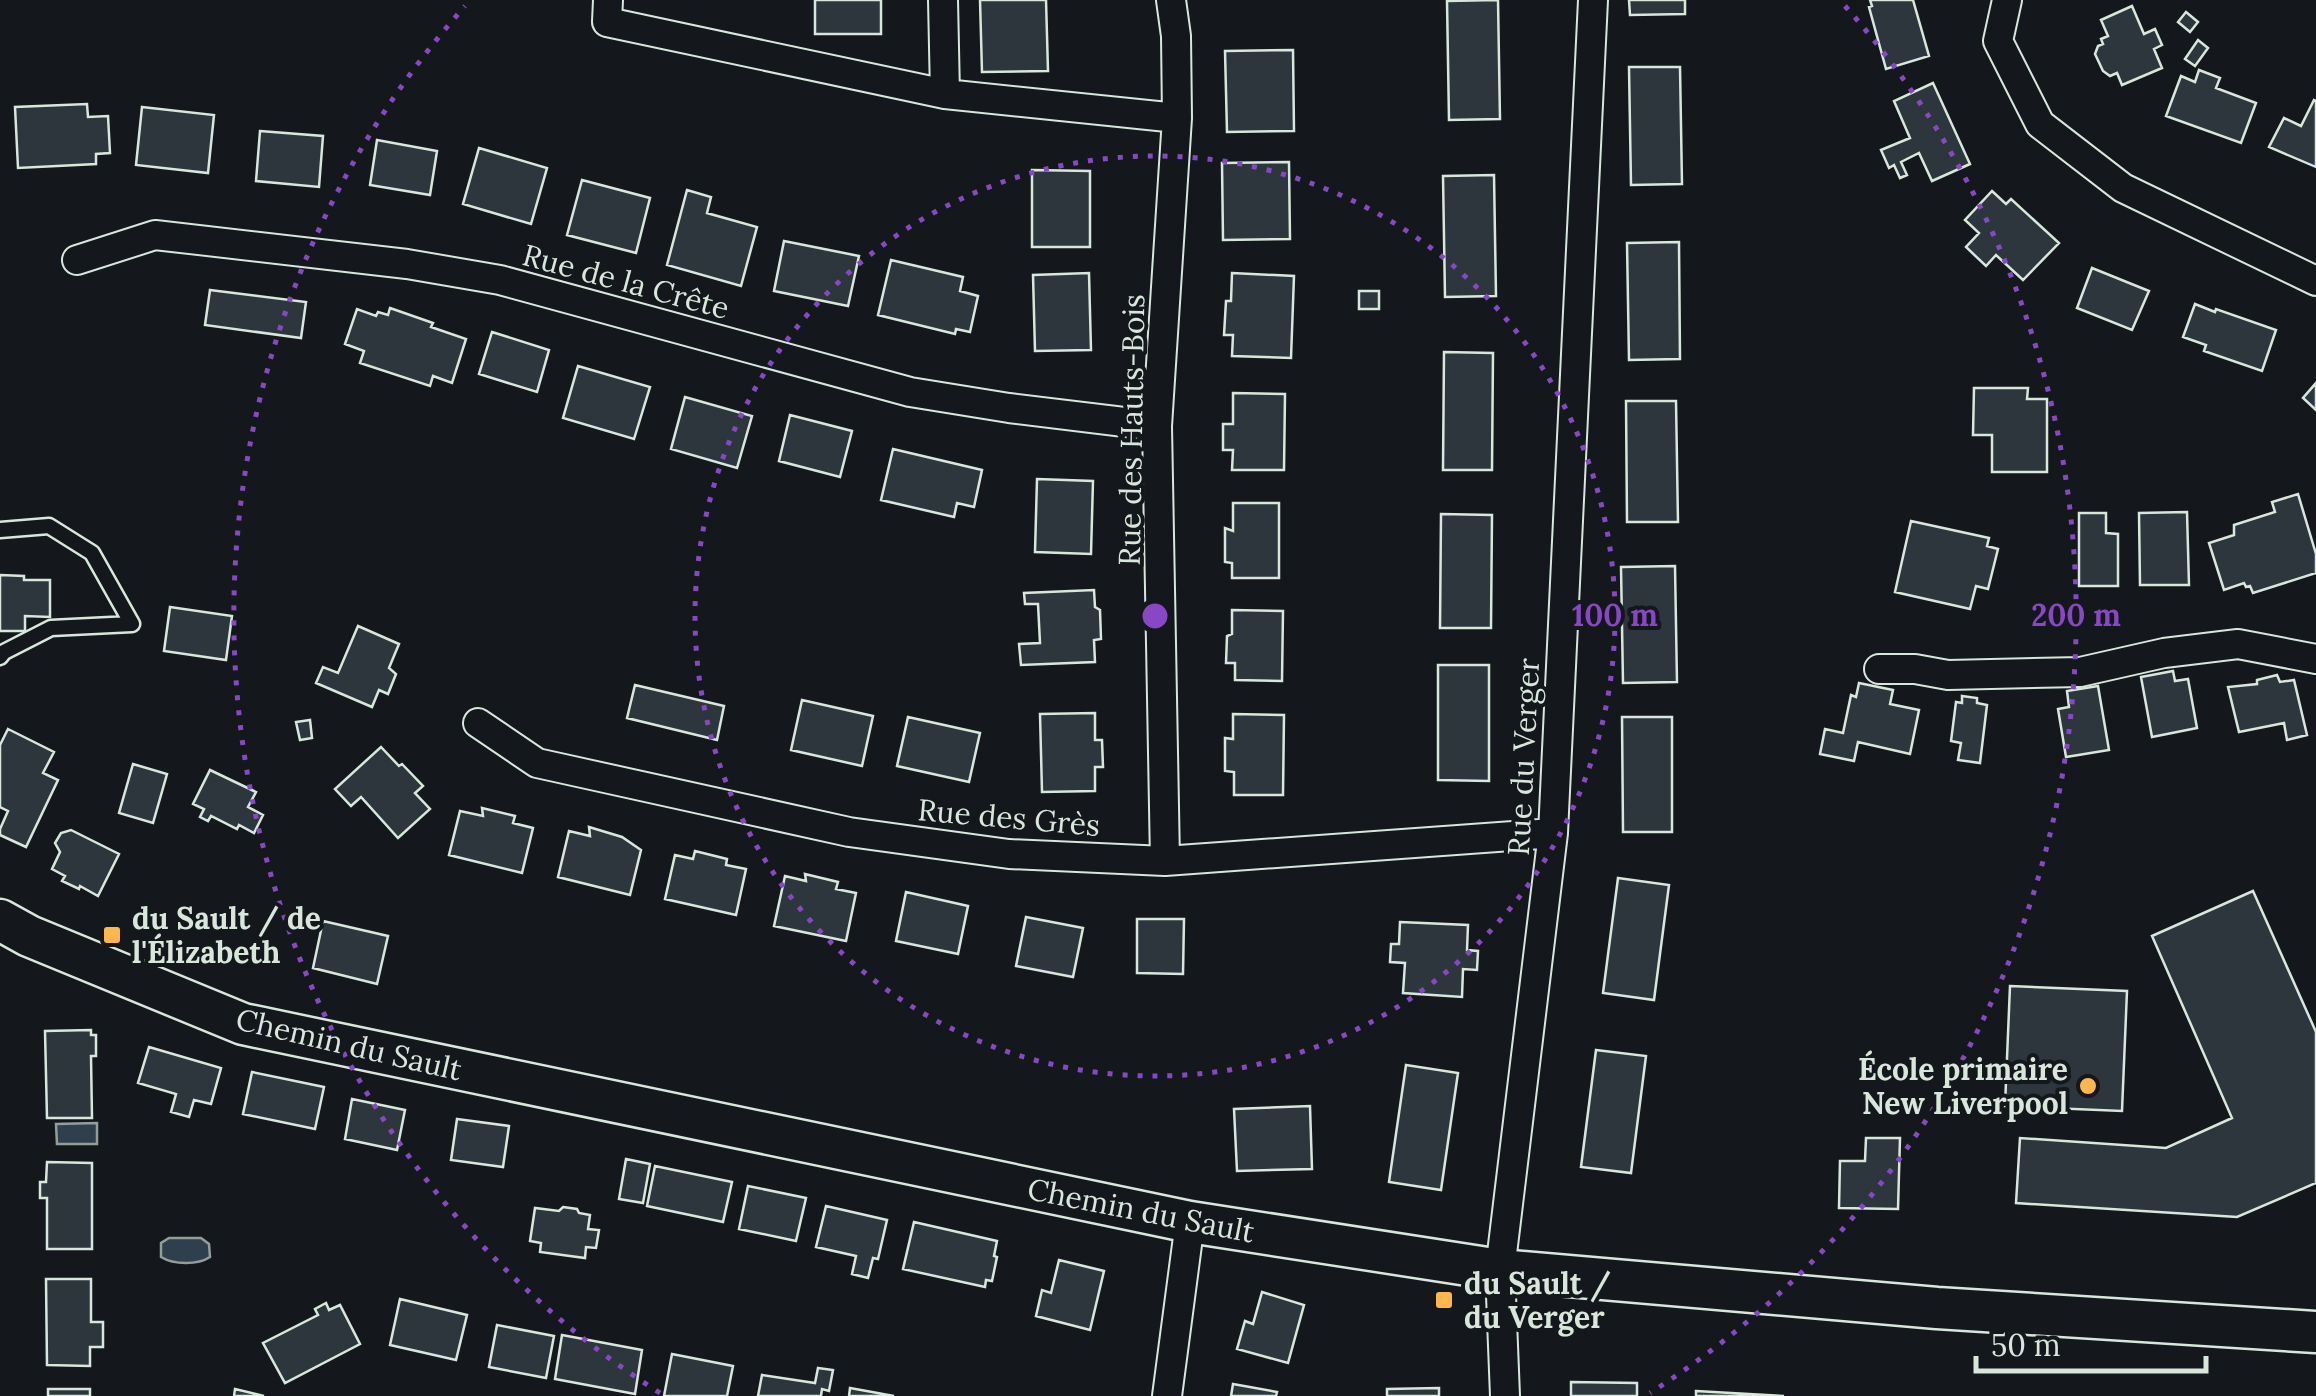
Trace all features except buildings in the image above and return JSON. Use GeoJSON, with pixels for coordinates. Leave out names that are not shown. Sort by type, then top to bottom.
{"type":"FeatureCollection","features":[{"type":"Feature","properties":{"kind":"street"},"geometry":{"type":"LineString","coordinates":[[608,0],[607,22],[945,94],[1178,118]]}},
{"type":"Feature","properties":{"kind":"street"},"geometry":{"type":"LineString","coordinates":[[944,0],[945,94]]}},
{"type":"Feature","properties":{"kind":"street","name":"Rue des Hauts-Bois"},"geometry":{"type":"LineString","coordinates":[[1165,861],[1157,426],[1178,118],[1172,0]]}},
{"type":"Feature","properties":{"kind":"street","name":"Rue du Verger"},"geometry":{"type":"LineString","coordinates":[[1504,1396],[1500,1270],[1553,833],[1592,0]]}},
{"type":"Feature","properties":{"kind":"street"},"geometry":{"type":"LineString","coordinates":[[2006,0],[1998,40],[2040,124],[2123,188],[2316,281]]}},
{"type":"Feature","properties":{"kind":"street","name":"Rue de la Crête"},"geometry":{"type":"LineString","coordinates":[[76,260],[155,235],[407,264],[500,280],[910,392],[1157,426]]}},
{"type":"Feature","properties":{"kind":"street"},"geometry":{"type":"LineString","coordinates":[[1879,668],[1915,669],[1948,676],[2080,672],[2164,653],[2238,644],[2316,660]]}},
{"type":"Feature","properties":{"kind":"street","name":"Rue des Grès"},"geometry":{"type":"LineString","coordinates":[[478,723],[537,763],[849,832],[1009,854],[1165,861],[1553,833]]}},
{"type":"Feature","properties":{"kind":"street","name":"Chemin du Sault"},"geometry":{"type":"LineString","coordinates":[[0,920],[243,1024],[1190,1222],[1500,1270],[1937,1308],[2316,1332]]}},
{"type":"Feature","properties":{"kind":"street"},"geometry":{"type":"LineString","coordinates":[[1167,1396],[1190,1222]]}},
{"type":"Feature","properties":{"kind":"lane"},"geometry":{"type":"LineString","coordinates":[[0,530],[49,526],[92,554],[132,624],[51,628],[0,657]]}},
{"type":"Feature","properties":{"kind":"water"},"geometry":{"type":"Polygon","coordinates":[[[97,1123],[97,1144],[57,1144],[56,1124],[97,1123]]]}},
{"type":"Feature","properties":{"kind":"water"},"geometry":{"type":"Polygon","coordinates":[[[169,1238],[201,1238],[209,1244],[210,1257],[193,1263],[166,1260],[161,1257],[161,1243],[169,1238]]]}},
{"type":"Feature","properties":{"kind":"place","name":"du Sault / de l'Élizabeth"},"geometry":{"type":"Point","coordinates":[112,935]}},
{"type":"Feature","properties":{"kind":"place","name":"École primaire New Liverpool"},"geometry":{"type":"Point","coordinates":[2088,1086]}},
{"type":"Feature","properties":{"kind":"place","name":"du Sault / du Verger"},"geometry":{"type":"Point","coordinates":[1444,1300]}}]}
